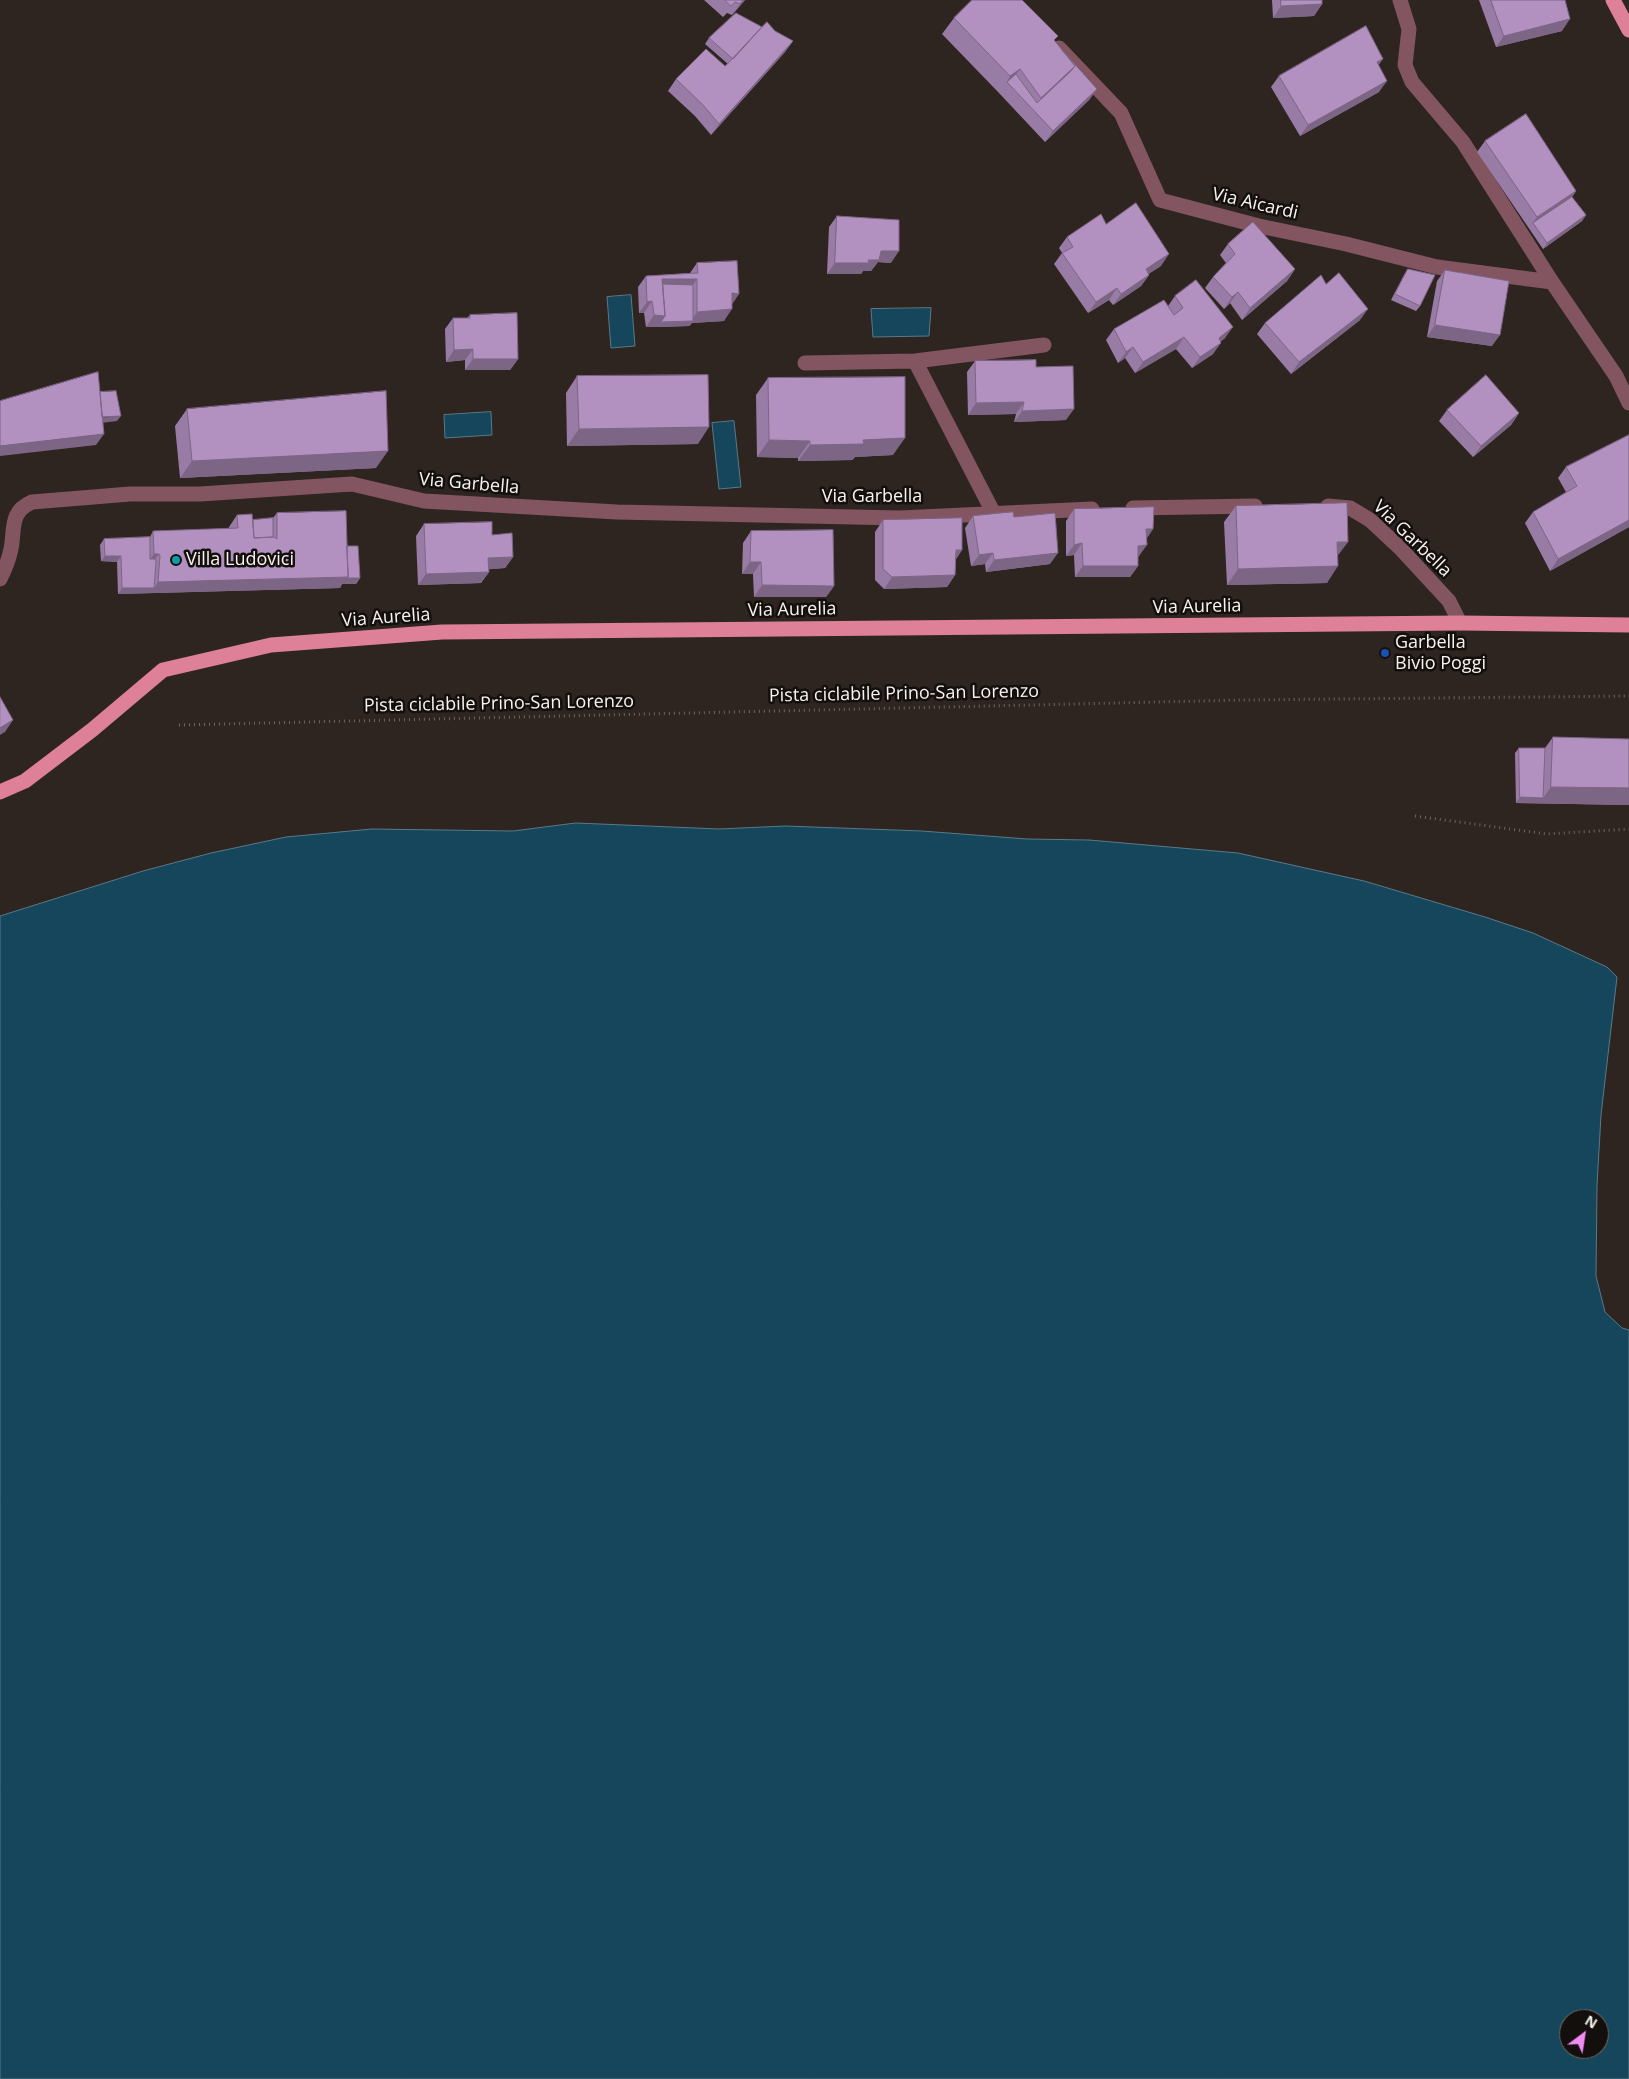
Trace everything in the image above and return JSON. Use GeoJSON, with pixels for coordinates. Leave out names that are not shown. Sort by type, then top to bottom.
{"type":"FeatureCollection","features":[{"type":"Feature","properties":{"kind":"main road"},"geometry":{"type":"LineString","coordinates":[[1614,0],[1629,30]]}},
{"type":"Feature","properties":{"kind":"main road","name":"Via Aurelia"},"geometry":{"type":"LineString","coordinates":[[0,792],[25,781],[92,730],[163,670],[271,644],[442,632],[1460,623],[1629,625]]}},
{"type":"Feature","properties":{"kind":"street"},"geometry":{"type":"LineString","coordinates":[[1400,0],[1409,29],[1405,65],[1412,82],[1463,142],[1552,282],[1616,376],[1629,403]]}},
{"type":"Feature","properties":{"kind":"street","name":"Via Aicardi"},"geometry":{"type":"LineString","coordinates":[[1046,34],[1121,114],[1160,200],[1259,226],[1346,244],[1437,267],[1552,282]]}},
{"type":"Feature","properties":{"kind":"street"},"geometry":{"type":"LineString","coordinates":[[805,363],[915,361],[1044,345]]}},
{"type":"Feature","properties":{"kind":"street"},"geometry":{"type":"LineString","coordinates":[[915,361],[993,512]]}},
{"type":"Feature","properties":{"kind":"street","name":"Via Garbella"},"geometry":{"type":"LineString","coordinates":[[0,579],[11,550],[13,525],[23,506],[32,502],[130,494],[200,494],[352,484],[424,501],[617,512],[900,518],[993,512],[1265,506]]}},
{"type":"Feature","properties":{"kind":"street","name":"Via Garbella"},"geometry":{"type":"LineString","coordinates":[[1317,505],[1350,508],[1370,520],[1400,548],[1449,601],[1460,623]]}},
{"type":"Feature","properties":{"kind":"path","name":"Pista ciclabile Prino-San Lorenzo"},"geometry":{"type":"LineString","coordinates":[[179,725],[1243,700],[1629,696]]}},
{"type":"Feature","properties":{"kind":"path"},"geometry":{"type":"LineString","coordinates":[[1415,816],[1547,834],[1629,829]]}},
{"type":"Feature","properties":{"kind":"water"},"geometry":{"type":"Polygon","coordinates":[[[631,295],[635,346],[611,348],[607,297],[631,295]]]}},
{"type":"Feature","properties":{"kind":"water"},"geometry":{"type":"Polygon","coordinates":[[[931,308],[929,336],[873,337],[871,309],[931,308]]]}},
{"type":"Feature","properties":{"kind":"water"},"geometry":{"type":"Polygon","coordinates":[[[491,412],[492,435],[445,438],[444,415],[491,412]]]}},
{"type":"Feature","properties":{"kind":"water"},"geometry":{"type":"Polygon","coordinates":[[[734,421],[741,487],[719,489],[712,423],[734,421]]]}},
{"type":"Feature","properties":{"kind":"water"},"geometry":{"type":"Polygon","coordinates":[[[576,823],[719,829],[785,826],[922,831],[1027,839],[1089,840],[1238,853],[1364,881],[1485,917],[1533,933],[1607,967],[1617,977],[1601,1115],[1597,1185],[1596,1276],[1605,1312],[1622,1328],[1629,1330],[1629,2079],[0,2079],[0,916],[143,871],[211,853],[286,837],[372,829],[513,831],[576,823]]]}},
{"type":"Feature","properties":{"kind":"building"},"geometry":{"type":"Polygon","coordinates":[[[725,0],[743,0],[740,4],[735,2],[731,6],[725,0]]]}},
{"type":"Feature","properties":{"kind":"building"},"geometry":{"type":"Polygon","coordinates":[[[972,0],[1022,0],[1058,36],[1054,40],[1075,66],[1041,98],[1020,69],[1010,76],[954,18],[972,0]]]}},
{"type":"Feature","properties":{"kind":"building"},"geometry":{"type":"Polygon","coordinates":[[[1281,0],[1322,0],[1322,4],[1281,6],[1281,0]]]}},
{"type":"Feature","properties":{"kind":"building"},"geometry":{"type":"Polygon","coordinates":[[[1491,0],[1565,0],[1570,19],[1504,36],[1491,0]]]}},
{"type":"Feature","properties":{"kind":"building"},"geometry":{"type":"Polygon","coordinates":[[[736,13],[762,27],[733,59],[709,38],[736,13]]]}},
{"type":"Feature","properties":{"kind":"building"},"geometry":{"type":"Polygon","coordinates":[[[767,22],[775,31],[793,41],[719,124],[703,105],[676,79],[706,49],[725,66],[767,22]]]}},
{"type":"Feature","properties":{"kind":"building"},"geometry":{"type":"Polygon","coordinates":[[[1366,26],[1383,59],[1377,62],[1387,81],[1308,125],[1279,76],[1366,26]]]}},
{"type":"Feature","properties":{"kind":"building"},"geometry":{"type":"Polygon","coordinates":[[[1062,50],[1097,89],[1053,131],[1007,82],[1016,74],[1037,103],[1075,66],[1062,50]]]}},
{"type":"Feature","properties":{"kind":"building"},"geometry":{"type":"Polygon","coordinates":[[[1526,114],[1576,191],[1537,217],[1485,141],[1526,114]]]}},
{"type":"Feature","properties":{"kind":"building"},"geometry":{"type":"Polygon","coordinates":[[[1572,197],[1586,215],[1547,243],[1533,223],[1572,197]]]}},
{"type":"Feature","properties":{"kind":"building"},"geometry":{"type":"Polygon","coordinates":[[[1136,203],[1169,254],[1146,269],[1149,275],[1121,294],[1117,288],[1096,302],[1062,253],[1073,247],[1067,237],[1101,214],[1106,224],[1136,203]]]}},
{"type":"Feature","properties":{"kind":"building"},"geometry":{"type":"Polygon","coordinates":[[[837,216],[899,220],[899,251],[881,251],[879,260],[868,260],[869,263],[835,263],[837,216]]]}},
{"type":"Feature","properties":{"kind":"building"},"geometry":{"type":"Polygon","coordinates":[[[1253,222],[1295,269],[1250,308],[1238,292],[1232,297],[1213,277],[1235,254],[1228,244],[1253,222]]]}},
{"type":"Feature","properties":{"kind":"building"},"geometry":{"type":"Polygon","coordinates":[[[737,261],[739,294],[732,293],[732,309],[697,312],[697,279],[662,279],[665,316],[654,315],[652,301],[647,302],[646,276],[698,273],[697,263],[737,261]]]}},
{"type":"Feature","properties":{"kind":"building"},"geometry":{"type":"Polygon","coordinates":[[[1408,269],[1435,275],[1420,306],[1395,294],[1408,269]]]}},
{"type":"Feature","properties":{"kind":"building"},"geometry":{"type":"Polygon","coordinates":[[[1445,270],[1509,281],[1500,335],[1435,325],[1445,270]]]}},
{"type":"Feature","properties":{"kind":"building"},"geometry":{"type":"Polygon","coordinates":[[[1339,273],[1368,309],[1299,362],[1265,323],[1321,275],[1326,284],[1339,273]]]}},
{"type":"Feature","properties":{"kind":"building"},"geometry":{"type":"Polygon","coordinates":[[[1196,280],[1233,327],[1219,338],[1221,343],[1200,357],[1184,337],[1143,362],[1133,347],[1126,352],[1114,329],[1164,300],[1174,315],[1183,308],[1175,296],[1196,280]]]}},
{"type":"Feature","properties":{"kind":"building"},"geometry":{"type":"Polygon","coordinates":[[[663,284],[693,285],[693,321],[661,322],[665,316],[663,284]]]}},
{"type":"Feature","properties":{"kind":"building"},"geometry":{"type":"Polygon","coordinates":[[[517,313],[518,359],[473,359],[473,349],[454,350],[453,318],[470,318],[470,315],[517,313]]]}},
{"type":"Feature","properties":{"kind":"building"},"geometry":{"type":"Polygon","coordinates":[[[1036,360],[1036,367],[1073,366],[1074,409],[1022,411],[1024,402],[976,403],[975,361],[1036,360]]]}},
{"type":"Feature","properties":{"kind":"building"},"geometry":{"type":"Polygon","coordinates":[[[98,372],[104,434],[0,446],[0,401],[98,372]]]}},
{"type":"Feature","properties":{"kind":"building"},"geometry":{"type":"Polygon","coordinates":[[[708,375],[709,427],[579,429],[577,376],[708,375]]]}},
{"type":"Feature","properties":{"kind":"building"},"geometry":{"type":"Polygon","coordinates":[[[1486,375],[1519,413],[1481,446],[1447,410],[1486,375]]]}},
{"type":"Feature","properties":{"kind":"building"},"geometry":{"type":"Polygon","coordinates":[[[905,377],[905,438],[863,440],[864,444],[810,445],[810,441],[769,440],[768,378],[905,377]]]}},
{"type":"Feature","properties":{"kind":"building"},"geometry":{"type":"Polygon","coordinates":[[[116,391],[121,416],[102,417],[100,392],[116,391]]]}},
{"type":"Feature","properties":{"kind":"building"},"geometry":{"type":"Polygon","coordinates":[[[386,391],[388,451],[192,461],[187,409],[386,391]]]}},
{"type":"Feature","properties":{"kind":"building"},"geometry":{"type":"Polygon","coordinates":[[[1629,435],[1629,520],[1558,559],[1533,512],[1577,486],[1566,467],[1629,435]]]}},
{"type":"Feature","properties":{"kind":"building"},"geometry":{"type":"Polygon","coordinates":[[[1347,503],[1348,542],[1337,542],[1338,566],[1238,569],[1236,506],[1347,503]]]}},
{"type":"Feature","properties":{"kind":"building"},"geometry":{"type":"Polygon","coordinates":[[[1154,507],[1153,529],[1146,529],[1147,545],[1138,546],[1138,566],[1083,566],[1082,543],[1074,545],[1074,509],[1154,507]]]}},
{"type":"Feature","properties":{"kind":"building"},"geometry":{"type":"Polygon","coordinates":[[[346,511],[348,577],[158,582],[160,556],[159,554],[154,554],[153,531],[238,528],[237,515],[252,514],[254,538],[274,537],[277,539],[277,513],[346,511]]]}},
{"type":"Feature","properties":{"kind":"building"},"geometry":{"type":"Polygon","coordinates":[[[1013,512],[1014,517],[1055,513],[1058,553],[994,560],[993,553],[979,555],[973,516],[1013,512]]]}},
{"type":"Feature","properties":{"kind":"building"},"geometry":{"type":"Polygon","coordinates":[[[273,518],[273,537],[254,538],[253,520],[273,518]]]}},
{"type":"Feature","properties":{"kind":"building"},"geometry":{"type":"Polygon","coordinates":[[[962,518],[962,550],[956,550],[955,575],[892,577],[883,569],[883,520],[962,518]]]}},
{"type":"Feature","properties":{"kind":"building"},"geometry":{"type":"Polygon","coordinates":[[[492,522],[492,535],[512,533],[513,557],[488,558],[489,572],[426,574],[424,524],[492,522]]]}},
{"type":"Feature","properties":{"kind":"building"},"geometry":{"type":"Polygon","coordinates":[[[833,530],[834,586],[762,585],[761,562],[750,562],[751,531],[833,530]]]}},
{"type":"Feature","properties":{"kind":"building"},"geometry":{"type":"Polygon","coordinates":[[[150,537],[150,559],[155,559],[156,561],[154,588],[122,588],[121,556],[105,556],[104,539],[150,537]]]}},
{"type":"Feature","properties":{"kind":"building"},"geometry":{"type":"Polygon","coordinates":[[[347,546],[358,546],[360,578],[346,578],[348,577],[347,546]]]}},
{"type":"Feature","properties":{"kind":"building"},"geometry":{"type":"Polygon","coordinates":[[[0,697],[13,720],[0,728],[0,697]]]}},
{"type":"Feature","properties":{"kind":"building"},"geometry":{"type":"Polygon","coordinates":[[[1553,737],[1629,739],[1629,788],[1551,787],[1553,737]]]}},
{"type":"Feature","properties":{"kind":"building"},"geometry":{"type":"Polygon","coordinates":[[[1519,748],[1545,748],[1543,798],[1520,797],[1519,748]]]}},
{"type":"Feature","properties":{"kind":"place","name":"Villa Ludovici"},"geometry":{"type":"Point","coordinates":[176,560]}},
{"type":"Feature","properties":{"kind":"place","name":"Garbella Bivio Poggi"},"geometry":{"type":"Point","coordinates":[1385,653]}}]}
